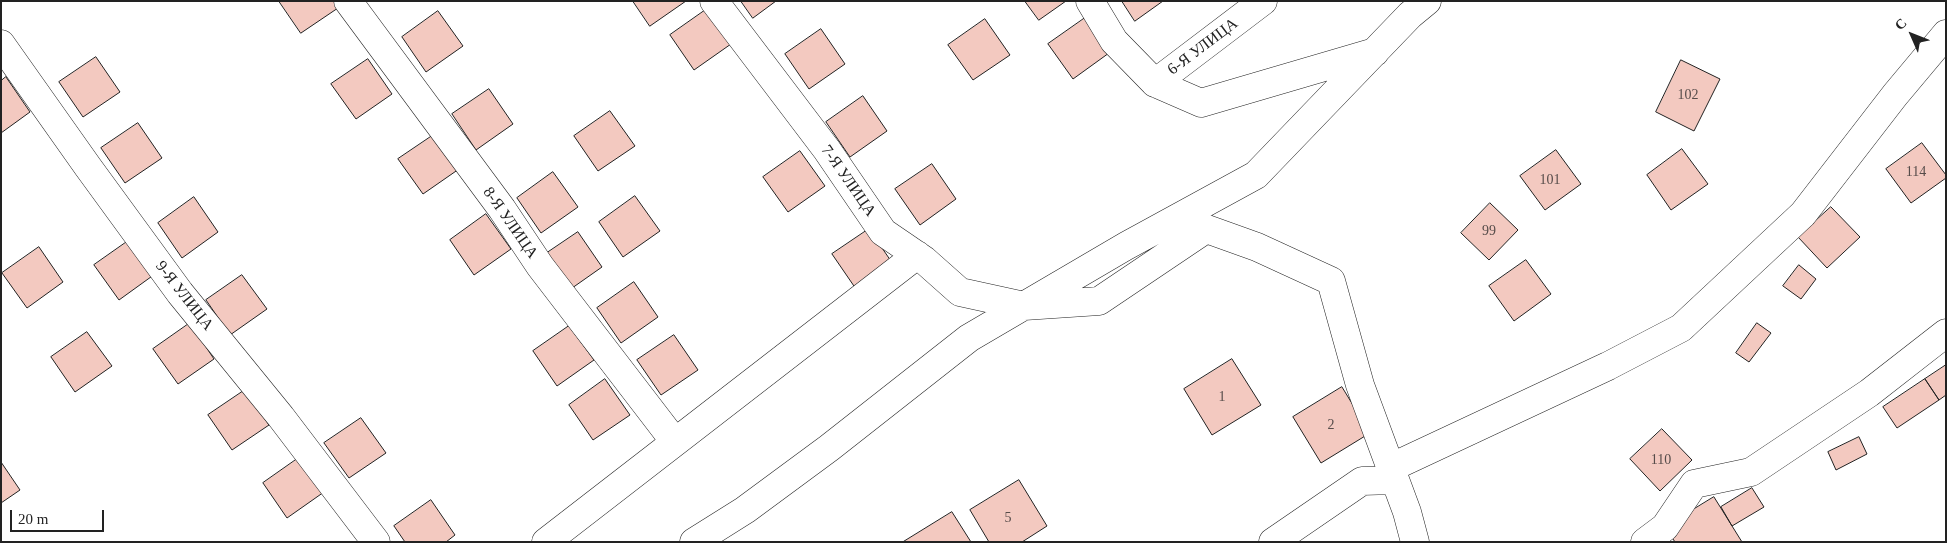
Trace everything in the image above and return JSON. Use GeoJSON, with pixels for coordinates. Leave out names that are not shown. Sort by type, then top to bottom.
{"type":"FeatureCollection","features":[{"type":"Feature","properties":{"kind":"street","name":"8-Я УЛИЦА"},"geometry":{"type":"LineString","coordinates":[[348,1],[502,209],[540,266],[675,442]]}},
{"type":"Feature","properties":{"kind":"street","name":"7-Я УЛИЦА"},"geometry":{"type":"LineString","coordinates":[[714,1],[827,150],[883,232],[917,255],[960,292],[1024,306]]}},
{"type":"Feature","properties":{"kind":"street","name":"6-Я УЛИЦА"},"geometry":{"type":"LineString","coordinates":[[1090,1],[1114,41],[1155,83],[1263,1]]}},
{"type":"Feature","properties":{"kind":"street"},"geometry":{"type":"LineString","coordinates":[[694,542],[745,510],[783,482],[969,338],[1126,246],[1256,175],[1410,15],[1426,1]]}},
{"type":"Feature","properties":{"kind":"street"},"geometry":{"type":"LineString","coordinates":[[1273,542],[1362,482],[1392,474],[1681,328],[1803,214],[1895,95],[1946,34]]}},
{"type":"Feature","properties":{"kind":"street","name":"9-Я УЛИЦА"},"geometry":{"type":"LineString","coordinates":[[1,44],[180,293],[280,417],[376,542]]}},
{"type":"Feature","properties":{"kind":"street"},"geometry":{"type":"LineString","coordinates":[[1155,83],[1201,103],[1376,52]]}},
{"type":"Feature","properties":{"kind":"street"},"geometry":{"type":"LineString","coordinates":[[1176,218],[1257,247],[1331,281],[1360,385],[1407,512],[1414,542]]}},
{"type":"Feature","properties":{"kind":"street"},"geometry":{"type":"LineString","coordinates":[[1024,306],[1099,301],[1206,229]]}},
{"type":"Feature","properties":{"kind":"street"},"geometry":{"type":"LineString","coordinates":[[546,542],[917,255]]}},
{"type":"Feature","properties":{"kind":"street"},"geometry":{"type":"LineString","coordinates":[[1645,542],[1666,527],[1694,484],[1750,472],[1869,393],[1946,333]]}},
{"type":"Feature","properties":{"kind":"building"},"geometry":{"type":"Polygon","coordinates":[[[279,1],[334,1],[338,8],[301,33],[279,1]]]}},
{"type":"Feature","properties":{"kind":"building"},"geometry":{"type":"Polygon","coordinates":[[[633,1],[686,1],[650,26],[633,1]]]}},
{"type":"Feature","properties":{"kind":"building"},"geometry":{"type":"Polygon","coordinates":[[[741,1],[776,1],[753,18],[741,1]]]}},
{"type":"Feature","properties":{"kind":"building"},"geometry":{"type":"Polygon","coordinates":[[[1025,1],[1066,1],[1039,20],[1025,1]]]}},
{"type":"Feature","properties":{"kind":"building"},"geometry":{"type":"Polygon","coordinates":[[[1122,1],[1163,1],[1135,21],[1122,1]]]}},
{"type":"Feature","properties":{"kind":"building"},"geometry":{"type":"Polygon","coordinates":[[[707,9],[731,44],[694,70],[670,35],[707,9]]]}},
{"type":"Feature","properties":{"kind":"building"},"geometry":{"type":"Polygon","coordinates":[[[438,11],[463,46],[426,72],[402,37],[438,11]]]}},
{"type":"Feature","properties":{"kind":"building"},"geometry":{"type":"Polygon","coordinates":[[[1085,18],[1109,53],[1073,79],[1048,44],[1085,18]]]}},
{"type":"Feature","properties":{"kind":"building"},"geometry":{"type":"Polygon","coordinates":[[[985,19],[1010,55],[973,80],[948,45],[985,19]]]}},
{"type":"Feature","properties":{"kind":"building"},"geometry":{"type":"Polygon","coordinates":[[[821,29],[845,64],[809,89],[785,54],[821,29]]]}},
{"type":"Feature","properties":{"kind":"building"},"geometry":{"type":"Polygon","coordinates":[[[96,57],[120,92],[83,117],[59,82],[96,57]]]}},
{"type":"Feature","properties":{"kind":"building"},"geometry":{"type":"Polygon","coordinates":[[[368,59],[392,94],[356,119],[331,84],[368,59]]]}},
{"type":"Feature","properties":{"kind":"building"},"geometry":{"type":"Polygon","coordinates":[[[1681,60],[1720,79],[1694,131],[1656,112],[1681,60]]]}},
{"type":"Feature","properties":{"kind":"building"},"geometry":{"type":"Polygon","coordinates":[[[6,77],[30,112],[1,133],[1,81],[6,77]]]}},
{"type":"Feature","properties":{"kind":"building"},"geometry":{"type":"Polygon","coordinates":[[[489,89],[513,124],[476,150],[452,114],[489,89]]]}},
{"type":"Feature","properties":{"kind":"building"},"geometry":{"type":"Polygon","coordinates":[[[863,96],[887,131],[850,157],[826,122],[863,96]]]}},
{"type":"Feature","properties":{"kind":"building"},"geometry":{"type":"Polygon","coordinates":[[[610,111],[635,146],[598,171],[574,136],[610,111]]]}},
{"type":"Feature","properties":{"kind":"building"},"geometry":{"type":"Polygon","coordinates":[[[138,123],[162,158],[125,183],[101,148],[138,123]]]}},
{"type":"Feature","properties":{"kind":"building"},"geometry":{"type":"Polygon","coordinates":[[[435,134],[459,169],[423,194],[398,159],[435,134]]]}},
{"type":"Feature","properties":{"kind":"building"},"geometry":{"type":"Polygon","coordinates":[[[1922,143],[1946,175],[1946,178],[1911,203],[1886,169],[1922,143]]]}},
{"type":"Feature","properties":{"kind":"building"},"geometry":{"type":"Polygon","coordinates":[[[1682,149],[1708,184],[1671,210],[1647,175],[1682,149]]]}},
{"type":"Feature","properties":{"kind":"building"},"geometry":{"type":"Polygon","coordinates":[[[1556,150],[1581,184],[1545,210],[1520,176],[1556,150]]]}},
{"type":"Feature","properties":{"kind":"building"},"geometry":{"type":"Polygon","coordinates":[[[800,151],[825,186],[788,212],[763,177],[800,151]]]}},
{"type":"Feature","properties":{"kind":"building"},"geometry":{"type":"Polygon","coordinates":[[[932,164],[956,199],[920,225],[895,189],[932,164]]]}},
{"type":"Feature","properties":{"kind":"building"},"geometry":{"type":"Polygon","coordinates":[[[553,172],[578,207],[541,233],[517,198],[553,172]]]}},
{"type":"Feature","properties":{"kind":"building"},"geometry":{"type":"Polygon","coordinates":[[[635,196],[660,231],[623,257],[599,222],[635,196]]]}},
{"type":"Feature","properties":{"kind":"building"},"geometry":{"type":"Polygon","coordinates":[[[194,197],[218,232],[182,258],[158,223],[194,197]]]}},
{"type":"Feature","properties":{"kind":"building"},"geometry":{"type":"Polygon","coordinates":[[[1490,203],[1518,230],[1489,260],[1461,233],[1490,203]]]}},
{"type":"Feature","properties":{"kind":"building"},"geometry":{"type":"Polygon","coordinates":[[[1831,207],[1860,237],[1827,268],[1798,237],[1831,207]]]}},
{"type":"Feature","properties":{"kind":"building"},"geometry":{"type":"Polygon","coordinates":[[[486,214],[511,249],[474,275],[450,240],[486,214]]]}},
{"type":"Feature","properties":{"kind":"building"},"geometry":{"type":"Polygon","coordinates":[[[869,229],[893,264],[856,289],[832,254],[869,229]]]}},
{"type":"Feature","properties":{"kind":"building"},"geometry":{"type":"Polygon","coordinates":[[[578,232],[602,267],[565,293],[541,257],[578,232]]]}},
{"type":"Feature","properties":{"kind":"building"},"geometry":{"type":"Polygon","coordinates":[[[131,239],[155,274],[119,300],[94,265],[131,239]]]}},
{"type":"Feature","properties":{"kind":"building"},"geometry":{"type":"Polygon","coordinates":[[[39,247],[63,282],[27,308],[2,273],[39,247]]]}},
{"type":"Feature","properties":{"kind":"building"},"geometry":{"type":"Polygon","coordinates":[[[1526,260],[1551,294],[1514,321],[1489,286],[1526,260]]]}},
{"type":"Feature","properties":{"kind":"building"},"geometry":{"type":"Polygon","coordinates":[[[1799,265],[1816,279],[1801,299],[1783,286],[1799,265]]]}},
{"type":"Feature","properties":{"kind":"building"},"geometry":{"type":"Polygon","coordinates":[[[242,275],[267,309],[230,335],[206,300],[242,275]]]}},
{"type":"Feature","properties":{"kind":"building"},"geometry":{"type":"Polygon","coordinates":[[[634,282],[658,317],[621,343],[597,308],[634,282]]]}},
{"type":"Feature","properties":{"kind":"building"},"geometry":{"type":"Polygon","coordinates":[[[190,323],[214,359],[178,384],[153,349],[190,323]]]}},
{"type":"Feature","properties":{"kind":"building"},"geometry":{"type":"Polygon","coordinates":[[[1757,323],[1771,333],[1749,362],[1736,353],[1757,323]]]}},
{"type":"Feature","properties":{"kind":"building"},"geometry":{"type":"Polygon","coordinates":[[[569,326],[594,360],[557,386],[533,351],[569,326]]]}},
{"type":"Feature","properties":{"kind":"building"},"geometry":{"type":"Polygon","coordinates":[[[87,332],[112,366],[75,392],[51,357],[87,332]]]}},
{"type":"Feature","properties":{"kind":"building"},"geometry":{"type":"Polygon","coordinates":[[[674,335],[698,370],[661,395],[637,360],[674,335]]]}},
{"type":"Feature","properties":{"kind":"building"},"geometry":{"type":"Polygon","coordinates":[[[1232,359],[1261,405],[1212,435],[1184,389],[1232,359]]]}},
{"type":"Feature","properties":{"kind":"building"},"geometry":{"type":"Polygon","coordinates":[[[1946,365],[1946,395],[1939,400],[1925,379],[1946,365]]]}},
{"type":"Feature","properties":{"kind":"building"},"geometry":{"type":"Polygon","coordinates":[[[605,379],[630,415],[593,440],[569,405],[605,379]]]}},
{"type":"Feature","properties":{"kind":"building"},"geometry":{"type":"Polygon","coordinates":[[[1925,379],[1939,400],[1897,428],[1883,407],[1925,379]]]}},
{"type":"Feature","properties":{"kind":"building"},"geometry":{"type":"Polygon","coordinates":[[[1342,387],[1370,433],[1321,463],[1293,417],[1342,387]]]}},
{"type":"Feature","properties":{"kind":"building"},"geometry":{"type":"Polygon","coordinates":[[[245,390],[269,425],[232,450],[208,415],[245,390]]]}},
{"type":"Feature","properties":{"kind":"building"},"geometry":{"type":"Polygon","coordinates":[[[361,418],[386,453],[349,478],[324,443],[361,418]]]}},
{"type":"Feature","properties":{"kind":"building"},"geometry":{"type":"Polygon","coordinates":[[[1662,429],[1692,460],[1660,491],[1630,459],[1662,429]]]}},
{"type":"Feature","properties":{"kind":"building"},"geometry":{"type":"Polygon","coordinates":[[[1859,437],[1867,454],[1836,470],[1828,452],[1859,437]]]}},
{"type":"Feature","properties":{"kind":"building"},"geometry":{"type":"Polygon","coordinates":[[[300,457],[324,492],[287,518],[263,483],[300,457]]]}},
{"type":"Feature","properties":{"kind":"building"},"geometry":{"type":"Polygon","coordinates":[[[1,462],[20,490],[1,503],[1,462]]]}},
{"type":"Feature","properties":{"kind":"building"},"geometry":{"type":"Polygon","coordinates":[[[1019,480],[1047,526],[1022,542],[989,542],[970,510],[1019,480]]]}},
{"type":"Feature","properties":{"kind":"building"},"geometry":{"type":"Polygon","coordinates":[[[1752,488],[1764,507],[1732,526],[1721,507],[1752,488]]]}},
{"type":"Feature","properties":{"kind":"building"},"geometry":{"type":"Polygon","coordinates":[[[1714,497],[1742,542],[1675,542],[1665,527],[1714,497]]]}},
{"type":"Feature","properties":{"kind":"building"},"geometry":{"type":"Polygon","coordinates":[[[431,500],[455,535],[446,542],[405,542],[394,526],[431,500]]]}},
{"type":"Feature","properties":{"kind":"building"},"geometry":{"type":"Polygon","coordinates":[[[952,512],[971,542],[903,542],[952,512]]]}}]}
